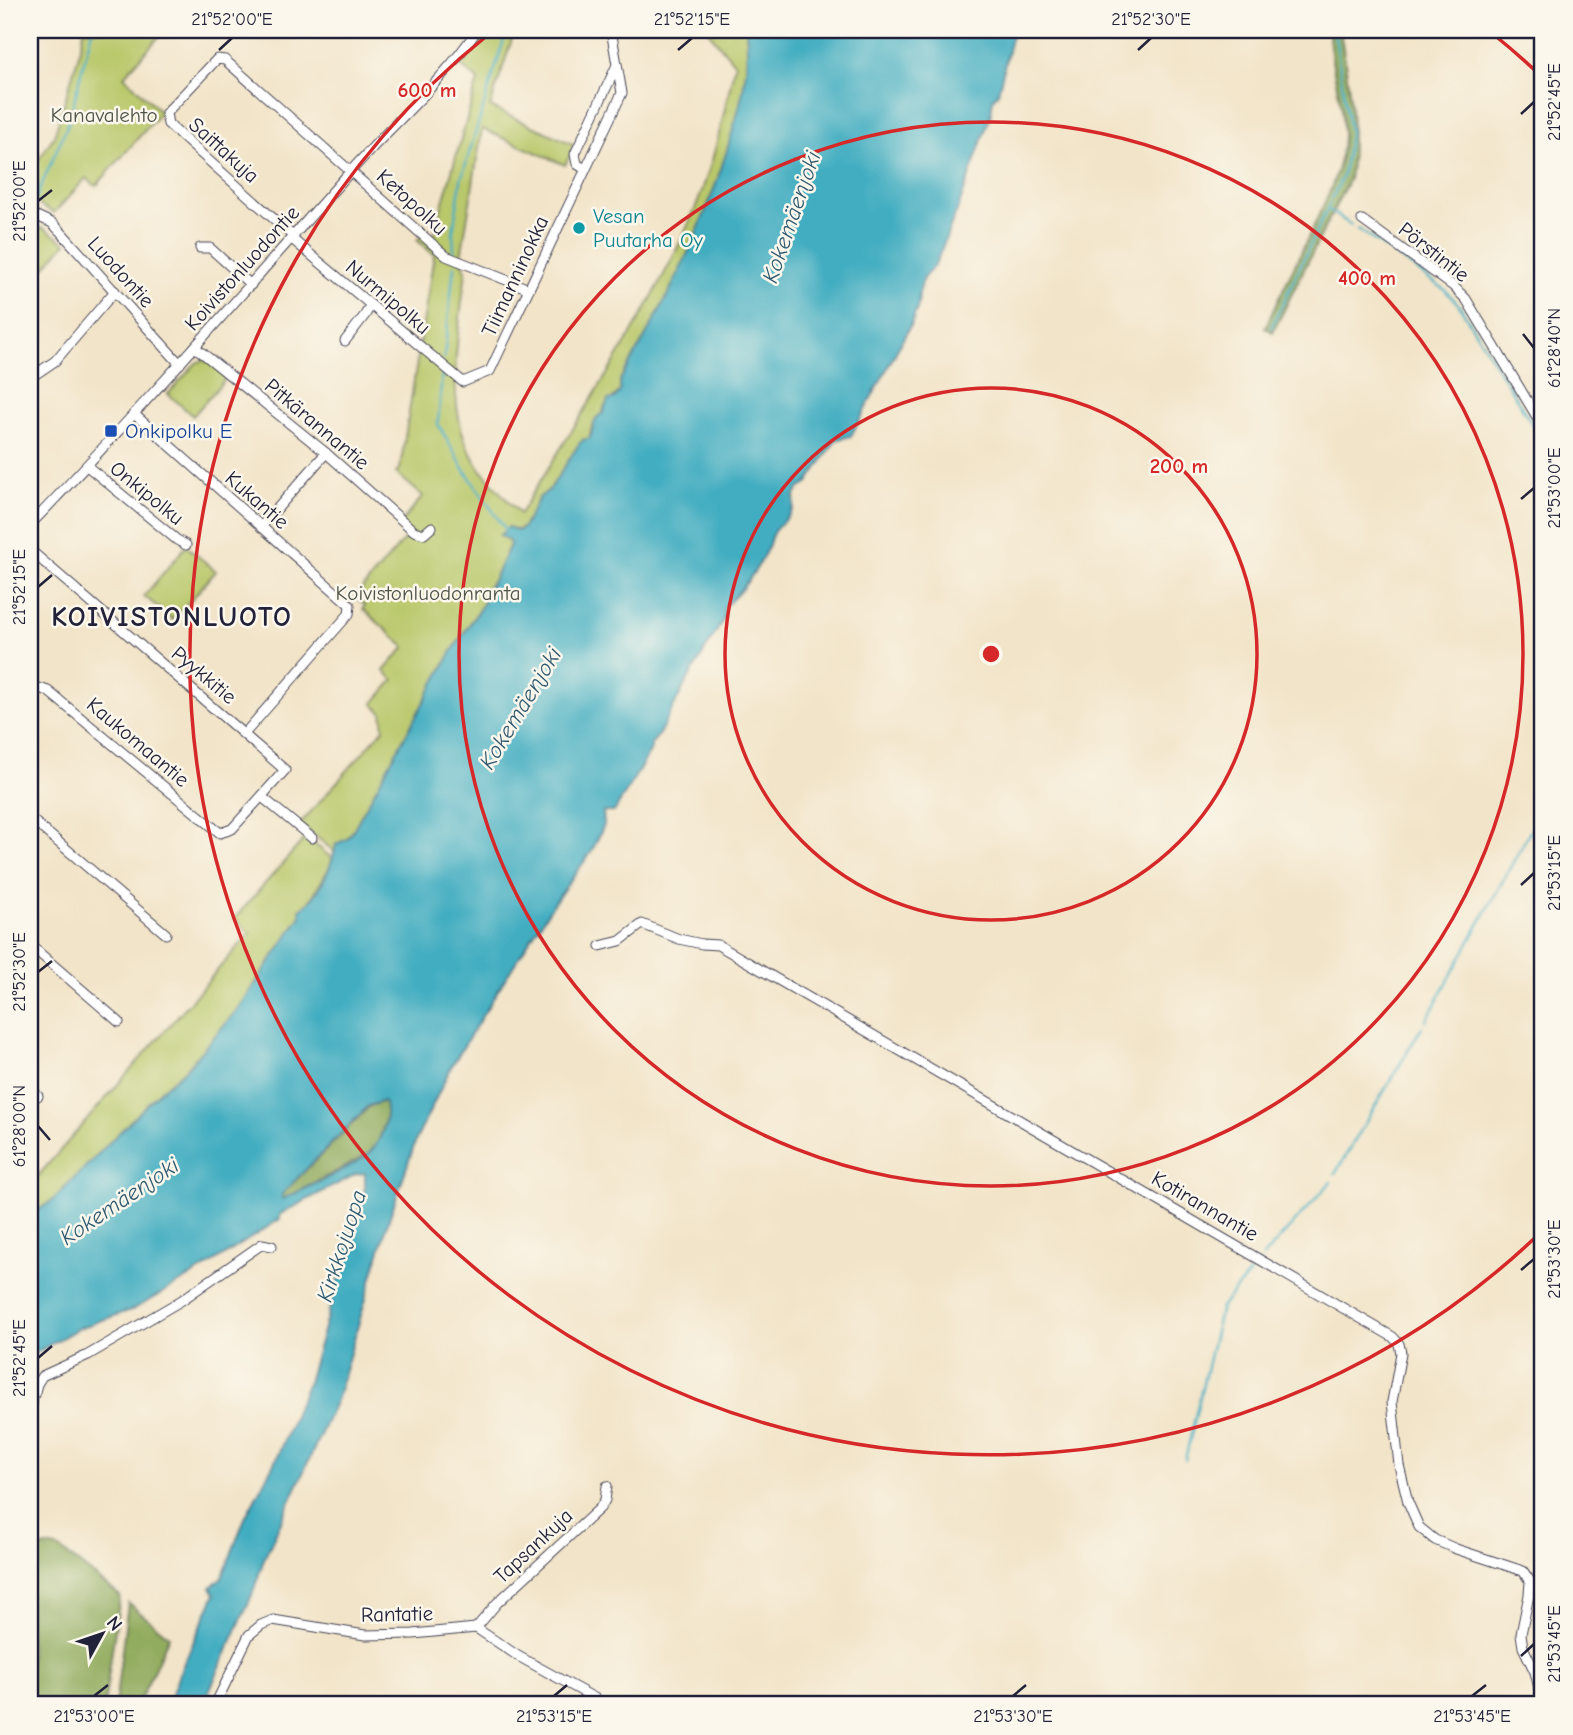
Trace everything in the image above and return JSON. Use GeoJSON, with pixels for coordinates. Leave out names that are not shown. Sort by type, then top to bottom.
{"type":"FeatureCollection","features":[{"type":"Feature","properties":{"kind":"street","name":"Koivistonluodontie"},"geometry":{"type":"LineString","coordinates":[[30,526],[180,364],[351,171],[457,60],[477,30]]}},
{"type":"Feature","properties":{"kind":"street","name":"Tiimanninokka"},"geometry":{"type":"LineString","coordinates":[[463,382],[490,371],[622,93],[611,30]]}},
{"type":"Feature","properties":{"kind":"street","name":"Saittakuja"},"geometry":{"type":"LineString","coordinates":[[293,238],[168,124],[166,113],[217,59],[225,60],[351,171]]}},
{"type":"Feature","properties":{"kind":"street"},"geometry":{"type":"LineString","coordinates":[[585,169],[577,164],[575,154],[618,63]]}},
{"type":"Feature","properties":{"kind":"street","name":"Ketopolku"},"geometry":{"type":"LineString","coordinates":[[351,171],[446,256],[529,289]]}},
{"type":"Feature","properties":{"kind":"street","name":"Luodontie"},"geometry":{"type":"LineString","coordinates":[[30,213],[52,223],[180,364]]}},
{"type":"Feature","properties":{"kind":"street","name":"Pörstintie"},"geometry":{"type":"LineString","coordinates":[[1362,220],[1453,286],[1466,299],[1543,427]]}},
{"type":"Feature","properties":{"kind":"street","name":"Nurmipolku"},"geometry":{"type":"LineString","coordinates":[[293,238],[370,306],[463,382]]}},
{"type":"Feature","properties":{"kind":"street"},"geometry":{"type":"LineString","coordinates":[[200,248],[210,248],[251,285]]}},
{"type":"Feature","properties":{"kind":"street"},"geometry":{"type":"LineString","coordinates":[[30,378],[55,361],[115,291]]}},
{"type":"Feature","properties":{"kind":"street"},"geometry":{"type":"LineString","coordinates":[[345,341],[370,306]]}},
{"type":"Feature","properties":{"kind":"street","name":"Pitkärannantie"},"geometry":{"type":"LineString","coordinates":[[195,347],[326,453],[414,531],[424,534],[432,527]]}},
{"type":"Feature","properties":{"kind":"street","name":"Kukantie"},"geometry":{"type":"LineString","coordinates":[[134,414],[351,605],[349,614],[244,733]]}},
{"type":"Feature","properties":{"kind":"street"},"geometry":{"type":"LineString","coordinates":[[261,527],[326,453]]}},
{"type":"Feature","properties":{"kind":"street","name":"Onkipolku"},"geometry":{"type":"LineString","coordinates":[[87,466],[186,545]]}},
{"type":"Feature","properties":{"kind":"street","name":"Pyykkitie"},"geometry":{"type":"LineString","coordinates":[[30,550],[285,770],[232,829],[220,833]]}},
{"type":"Feature","properties":{"kind":"street","name":"Kaukomaantie"},"geometry":{"type":"LineString","coordinates":[[30,685],[48,691],[220,833]]}},
{"type":"Feature","properties":{"kind":"street"},"geometry":{"type":"LineString","coordinates":[[262,797],[312,838]]}},
{"type":"Feature","properties":{"kind":"street"},"geometry":{"type":"LineString","coordinates":[[30,818],[166,934]]}},
{"type":"Feature","properties":{"kind":"street","name":"Kotirannantie"},"geometry":{"type":"LineString","coordinates":[[600,946],[620,941],[642,924],[679,939],[718,945],[1393,1337],[1399,1343],[1401,1353],[1392,1402],[1399,1465],[1408,1502],[1419,1527],[1435,1539],[1456,1549],[1523,1571],[1530,1581],[1521,1634],[1523,1647],[1535,1672],[1543,1705]]}},
{"type":"Feature","properties":{"kind":"street"},"geometry":{"type":"LineString","coordinates":[[30,945],[120,1022]]}},
{"type":"Feature","properties":{"kind":"street"},"geometry":{"type":"LineString","coordinates":[[30,1089],[38,1096]]}},
{"type":"Feature","properties":{"kind":"street"},"geometry":{"type":"LineString","coordinates":[[30,1411],[37,1384],[42,1376],[88,1355],[172,1306],[262,1244],[272,1246]]}},
{"type":"Feature","properties":{"kind":"street","name":"Tapsankuja"},"geometry":{"type":"LineString","coordinates":[[476,1628],[497,1603],[600,1508],[605,1500],[607,1486]]}},
{"type":"Feature","properties":{"kind":"street","name":"Rantatie"},"geometry":{"type":"LineString","coordinates":[[215,1705],[249,1635],[261,1625],[273,1620],[365,1635],[476,1628]]}},
{"type":"Feature","properties":{"kind":"street"},"geometry":{"type":"LineString","coordinates":[[476,1628],[518,1656],[607,1705]]}},
{"type":"Feature","properties":{"kind":"green space","name":"Kanavalehto"},"geometry":{"type":"Polygon","coordinates":[[[84,30],[165,30],[124,76],[161,112],[96,186],[86,178],[54,213],[30,200],[30,173],[54,136],[84,30]]]}},
{"type":"Feature","properties":{"kind":"green space","name":"Koivistonluodonranta"},"geometry":{"type":"Polygon","coordinates":[[[493,30],[515,30],[490,107],[575,145],[565,165],[482,129],[461,257],[466,271],[457,345],[456,397],[460,421],[467,444],[478,465],[520,514],[631,335],[671,261],[697,204],[716,145],[735,64],[707,30],[746,30],[747,57],[742,96],[711,200],[670,292],[620,380],[620,391],[604,407],[603,413],[592,426],[589,439],[584,439],[550,489],[539,498],[523,528],[500,535],[509,541],[510,545],[486,591],[482,605],[451,653],[352,832],[347,839],[337,844],[335,852],[300,824],[384,729],[382,712],[373,704],[394,680],[384,671],[405,647],[363,609],[365,605],[355,597],[409,534],[399,525],[423,496],[396,473],[400,469],[434,255],[417,240],[425,232],[433,237],[478,80],[460,65],[493,30]]]}},
{"type":"Feature","properties":{"kind":"green space"},"geometry":{"type":"Polygon","coordinates":[[[1329,30],[1340,30],[1348,86],[1352,123],[1349,179],[1273,332],[1265,328],[1326,200],[1342,149],[1343,123],[1329,30]]]}},
{"type":"Feature","properties":{"kind":"green space"},"geometry":{"type":"Polygon","coordinates":[[[30,225],[45,229],[66,243],[30,285],[30,225]]]}},
{"type":"Feature","properties":{"kind":"green space"},"geometry":{"type":"Polygon","coordinates":[[[203,360],[211,362],[227,377],[193,416],[168,394],[196,363],[203,360]]]}},
{"type":"Feature","properties":{"kind":"green space"},"geometry":{"type":"Polygon","coordinates":[[[186,546],[216,571],[173,620],[144,596],[186,546]]]}},
{"type":"Feature","properties":{"kind":"green space"},"geometry":{"type":"Polygon","coordinates":[[[306,837],[334,860],[307,905],[300,909],[301,916],[239,1008],[186,1069],[160,1091],[54,1199],[30,1216],[30,1170],[38,1176],[250,933],[234,919],[306,837]]]}},
{"type":"Feature","properties":{"kind":"green space"},"geometry":{"type":"Polygon","coordinates":[[[384,1101],[388,1110],[379,1140],[369,1154],[282,1200],[282,1194],[370,1106],[384,1101]]]}},
{"type":"Feature","properties":{"kind":"green space"},"geometry":{"type":"Polygon","coordinates":[[[46,1546],[60,1549],[120,1596],[104,1705],[30,1705],[30,1551],[46,1546]]]}},
{"type":"Feature","properties":{"kind":"green space"},"geometry":{"type":"Polygon","coordinates":[[[128,1603],[169,1636],[138,1705],[115,1705],[128,1603]]]}},
{"type":"Feature","properties":{"kind":"water","name":"Kokemäenjoki"},"geometry":{"type":"Polygon","coordinates":[[[746,30],[1013,30],[991,114],[936,263],[924,277],[911,324],[851,436],[836,440],[807,484],[799,489],[794,497],[791,513],[773,533],[758,565],[724,607],[725,617],[651,744],[651,750],[614,812],[603,812],[604,825],[592,851],[554,903],[451,1067],[416,1140],[388,1222],[337,1398],[264,1559],[252,1595],[203,1705],[168,1705],[215,1594],[211,1587],[222,1578],[245,1518],[277,1457],[308,1382],[365,1188],[365,1173],[356,1174],[280,1214],[280,1219],[200,1271],[134,1309],[79,1328],[30,1356],[30,1216],[54,1199],[160,1091],[186,1069],[239,1008],[301,916],[300,909],[319,889],[332,861],[336,844],[347,839],[352,832],[451,653],[482,605],[486,591],[510,545],[509,541],[500,535],[509,527],[518,531],[523,528],[539,498],[550,489],[579,444],[584,439],[589,439],[595,421],[603,413],[608,400],[615,398],[620,391],[620,380],[669,292],[710,200],[742,96],[746,30]],[[384,1101],[368,1106],[282,1194],[282,1199],[342,1170],[370,1152],[384,1128],[384,1101]]]}},
{"type":"Feature","properties":{"kind":"waterway"},"geometry":{"type":"LineString","coordinates":[[36,198],[69,121],[92,30]]}},
{"type":"Feature","properties":{"kind":"waterway"},"geometry":{"type":"LineString","coordinates":[[454,251],[453,232],[461,180],[507,30]]}},
{"type":"Feature","properties":{"kind":"waterway"},"geometry":{"type":"LineString","coordinates":[[1332,198],[1343,175],[1350,133],[1334,30]]}},
{"type":"Feature","properties":{"kind":"waterway"},"geometry":{"type":"LineString","coordinates":[[1271,328],[1330,203]]}},
{"type":"Feature","properties":{"kind":"waterway"},"geometry":{"type":"LineString","coordinates":[[1327,209],[1351,225]]}},
{"type":"Feature","properties":{"kind":"waterway"},"geometry":{"type":"LineString","coordinates":[[1358,229],[1445,290],[1459,305],[1543,442]]}},
{"type":"Feature","properties":{"kind":"waterway"},"geometry":{"type":"LineString","coordinates":[[444,358],[454,266]]}},
{"type":"Feature","properties":{"kind":"waterway"},"geometry":{"type":"LineString","coordinates":[[442,374],[438,424],[464,469],[507,532]]}},
{"type":"Feature","properties":{"kind":"waterway"},"geometry":{"type":"LineString","coordinates":[[1426,1021],[1528,835],[1543,814]]}},
{"type":"Feature","properties":{"kind":"waterway"},"geometry":{"type":"LineString","coordinates":[[1335,1174],[1422,1027]]}},
{"type":"Feature","properties":{"kind":"waterway"},"geometry":{"type":"LineString","coordinates":[[1263,1257],[1331,1182]]}},
{"type":"Feature","properties":{"kind":"waterway"},"geometry":{"type":"LineString","coordinates":[[1185,1460],[1221,1307],[1259,1262]]}},
{"type":"Feature","properties":{"kind":"place","name":"Vesan Puutarha Oy"},"geometry":{"type":"Point","coordinates":[579,228]}},
{"type":"Feature","properties":{"kind":"place","name":"Onkipolku E"},"geometry":{"type":"Point","coordinates":[111,431]}},
{"type":"Feature","properties":{"kind":"district","name":"KOIVISTONLUOTO"},"geometry":{"type":"Point","coordinates":[172,616]}},
{"type":"Feature","properties":{"kind":"water label","name":"Kirkkojuopa"},"geometry":{"type":"Point","coordinates":[341,1246]}}]}
